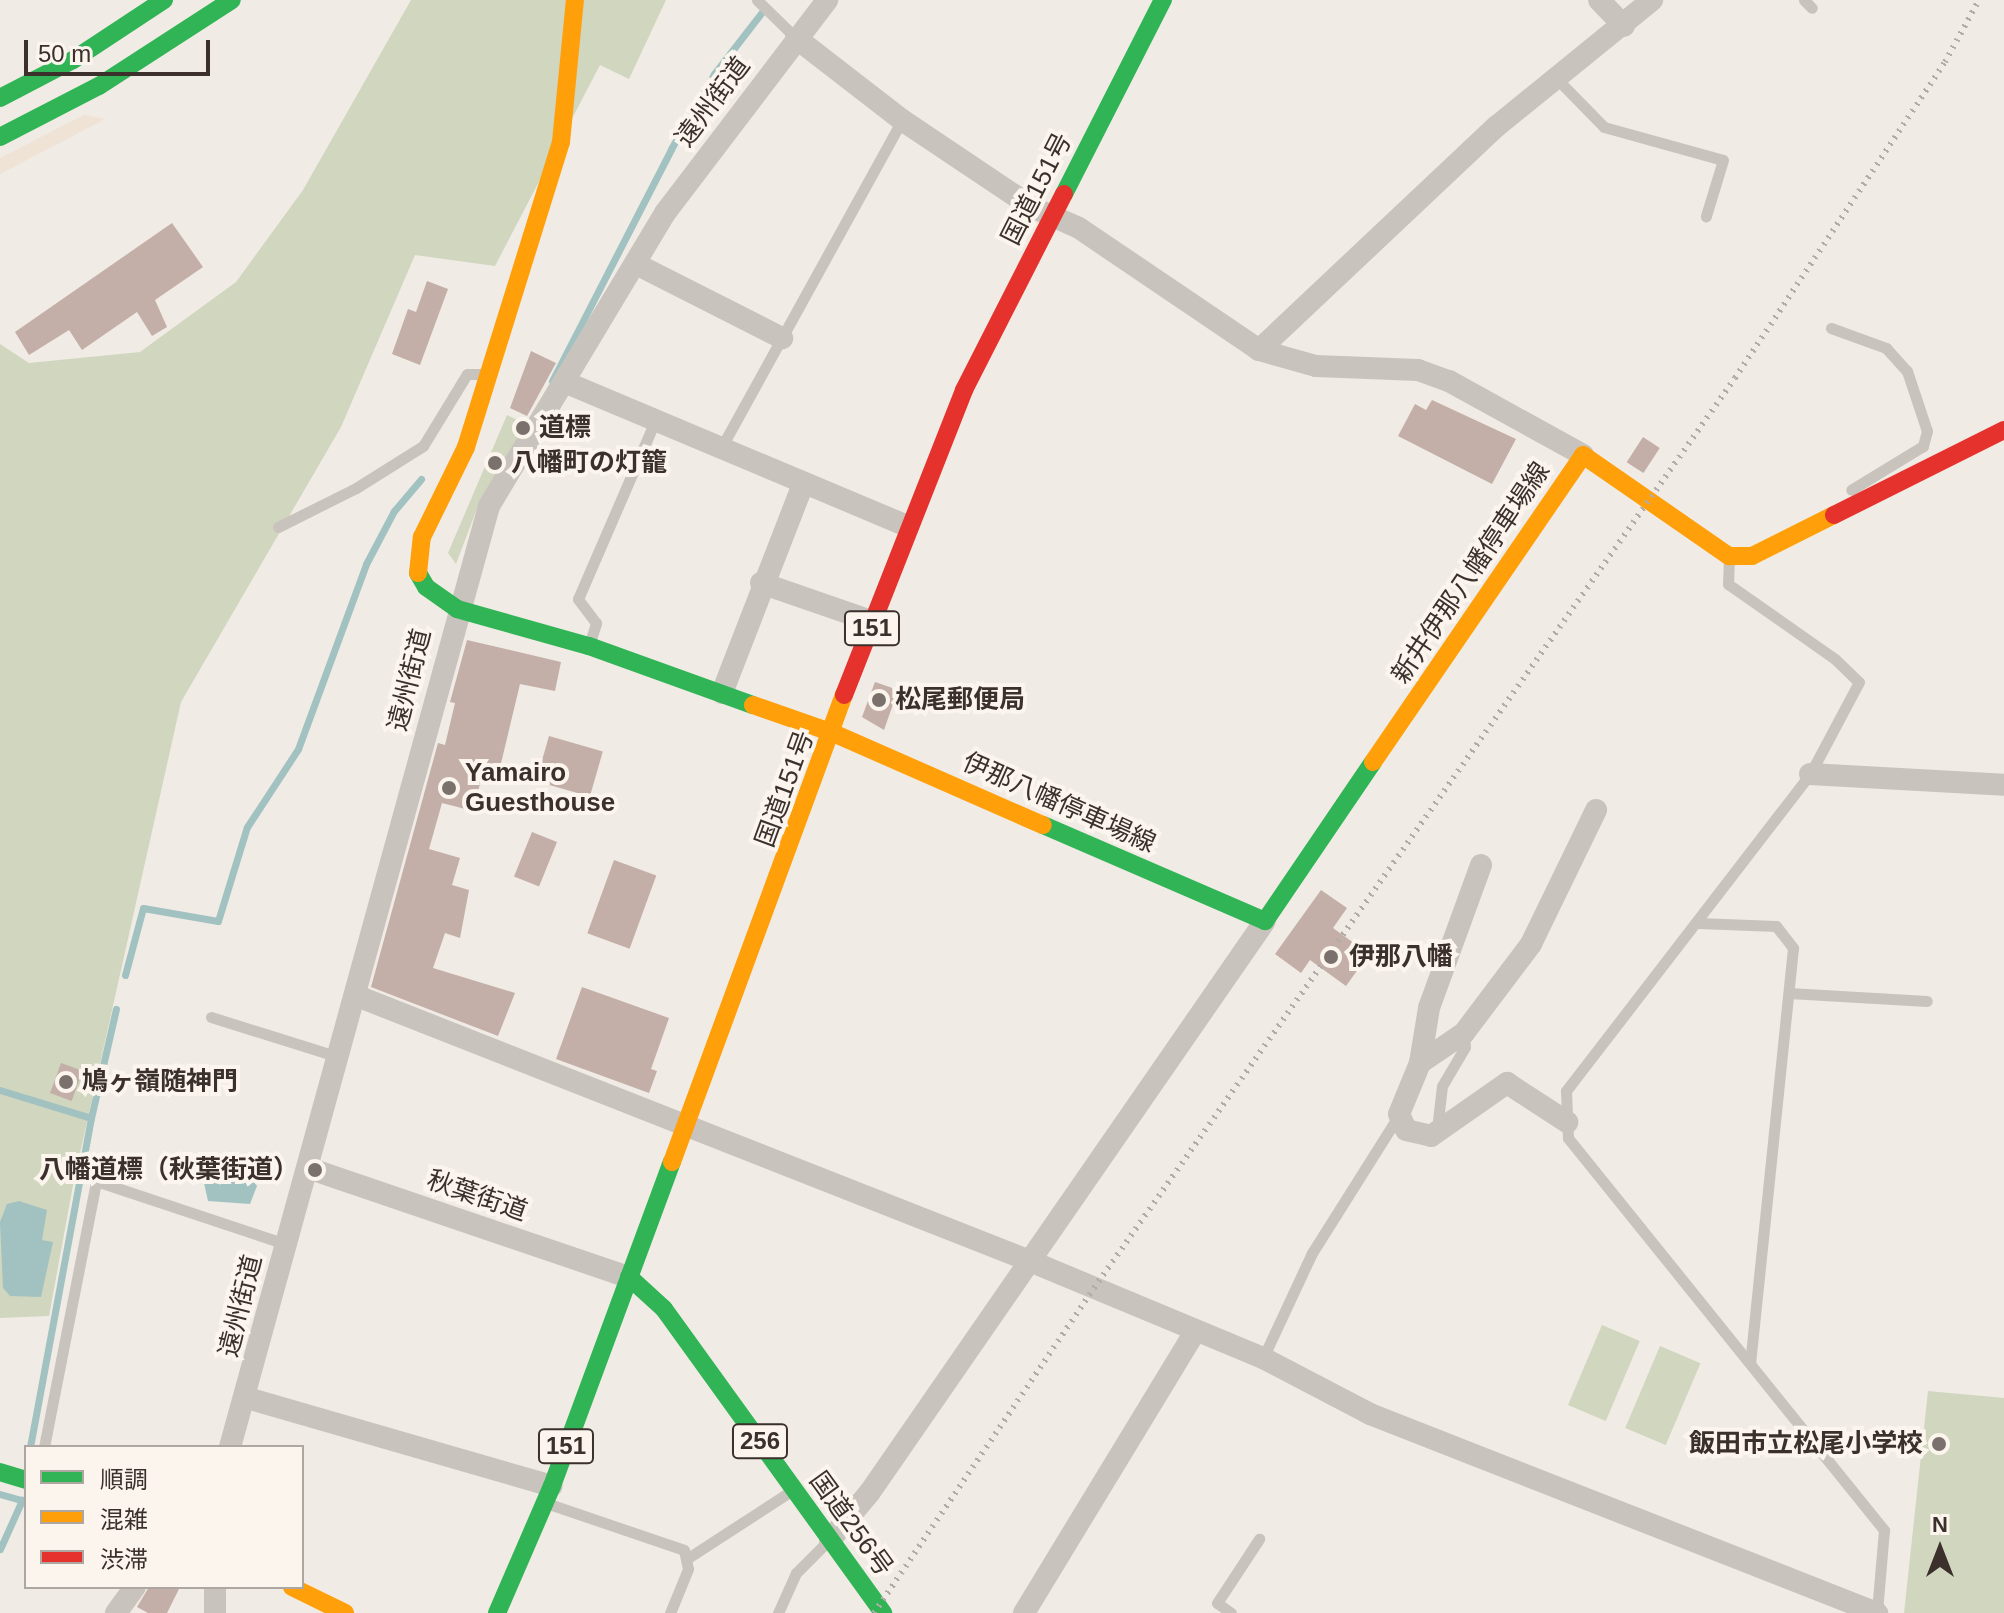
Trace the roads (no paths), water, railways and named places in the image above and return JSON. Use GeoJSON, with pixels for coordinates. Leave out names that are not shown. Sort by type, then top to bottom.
{"type":"FeatureCollection","features":[{"type":"Feature","properties":{"kind":"main road"},"geometry":{"type":"LineString","coordinates":[[0,98],[73,60],[164,0]]}},
{"type":"Feature","properties":{"kind":"main road"},"geometry":{"type":"LineString","coordinates":[[0,137],[99,86],[232,0]]}},
{"type":"Feature","properties":{"kind":"main road"},"geometry":{"type":"LineString","coordinates":[[457,609],[426,587],[416,570],[417,552],[466,447],[561,142],[575,0]]}},
{"type":"Feature","properties":{"kind":"main road","name":"国道151号"},"geometry":{"type":"LineString","coordinates":[[497,1613],[548,1494],[833,733],[907,526],[964,390],[1163,0]]}},
{"type":"Feature","properties":{"kind":"main road"},"geometry":{"type":"LineString","coordinates":[[1729,556],[1752,556],[2003,433]]}},
{"type":"Feature","properties":{"kind":"main road","name":"新井伊那八幡停車場線"},"geometry":{"type":"LineString","coordinates":[[1265,921],[1583,455],[1729,556]]}},
{"type":"Feature","properties":{"kind":"main road","name":"伊那八幡停車場線"},"geometry":{"type":"LineString","coordinates":[[457,609],[589,646],[833,733],[1265,921]]}},
{"type":"Feature","properties":{"kind":"main road","name":"国道256号"},"geometry":{"type":"LineString","coordinates":[[629,1277],[664,1309],[883,1613]]}},
{"type":"Feature","properties":{"kind":"main road"},"geometry":{"type":"LineString","coordinates":[[0,1472],[24,1479]]}},
{"type":"Feature","properties":{"kind":"main road"},"geometry":{"type":"LineString","coordinates":[[296,1589],[345,1613]]}},
{"type":"Feature","properties":{"kind":"street","name":"遠州街道"},"geometry":{"type":"LineString","coordinates":[[231,1445],[247,1398],[285,1244],[357,996],[457,609],[489,506],[567,383],[665,213],[827,0]]}},
{"type":"Feature","properties":{"kind":"street"},"geometry":{"type":"LineString","coordinates":[[1599,0],[1624,26]]}},
{"type":"Feature","properties":{"kind":"street"},"geometry":{"type":"LineString","coordinates":[[1259,350],[1497,126],[1624,26],[1652,0]]}},
{"type":"Feature","properties":{"kind":"street"},"geometry":{"type":"LineString","coordinates":[[796,38],[902,120],[1052,218],[1079,228],[1259,350],[1316,366],[1418,370],[1449,381],[1583,455]]}},
{"type":"Feature","properties":{"kind":"street"},"geometry":{"type":"LineString","coordinates":[[636,264],[782,338]]}},
{"type":"Feature","properties":{"kind":"street"},"geometry":{"type":"LineString","coordinates":[[567,383],[907,526]]}},
{"type":"Feature","properties":{"kind":"street"},"geometry":{"type":"LineString","coordinates":[[722,693],[761,583],[803,484]]}},
{"type":"Feature","properties":{"kind":"street"},"geometry":{"type":"LineString","coordinates":[[761,583],[874,622]]}},
{"type":"Feature","properties":{"kind":"street"},"geometry":{"type":"LineString","coordinates":[[1810,774],[2004,785]]}},
{"type":"Feature","properties":{"kind":"street"},"geometry":{"type":"LineString","coordinates":[[1420,1063],[1464,1033],[1531,944],[1596,810]]}},
{"type":"Feature","properties":{"kind":"street"},"geometry":{"type":"LineString","coordinates":[[1481,865],[1429,1008],[1420,1063],[1399,1114],[1406,1130],[1418,1136],[1437,1133],[1507,1083],[1567,1122]]}},
{"type":"Feature","properties":{"kind":"street"},"geometry":{"type":"LineString","coordinates":[[830,1540],[870,1492],[1265,921]]}},
{"type":"Feature","properties":{"kind":"street"},"geometry":{"type":"LineString","coordinates":[[357,996],[1030,1261],[1263,1358],[1370,1414],[1877,1612]]}},
{"type":"Feature","properties":{"kind":"street","name":"秋葉街道"},"geometry":{"type":"LineString","coordinates":[[308,1168],[629,1277]]}},
{"type":"Feature","properties":{"kind":"street"},"geometry":{"type":"LineString","coordinates":[[1024,1613],[1195,1332]]}},
{"type":"Feature","properties":{"kind":"street"},"geometry":{"type":"LineString","coordinates":[[247,1398],[548,1494]]}},
{"type":"Feature","properties":{"kind":"street"},"geometry":{"type":"LineString","coordinates":[[116,1613],[134,1589]]}},
{"type":"Feature","properties":{"kind":"street"},"geometry":{"type":"LineString","coordinates":[[215,1589],[215,1613]]}},
{"type":"Feature","properties":{"kind":"lane"},"geometry":{"type":"LineString","coordinates":[[757,0],[796,38]]}},
{"type":"Feature","properties":{"kind":"lane"},"geometry":{"type":"LineString","coordinates":[[1557,79],[1604,127],[1723,160],[1706,216]]}},
{"type":"Feature","properties":{"kind":"lane"},"geometry":{"type":"LineString","coordinates":[[721,449],[902,120]]}},
{"type":"Feature","properties":{"kind":"lane"},"geometry":{"type":"LineString","coordinates":[[1831,328],[1886,348],[1907,371],[1927,431],[1923,446],[1840,497],[1835,516]]}},
{"type":"Feature","properties":{"kind":"lane"},"geometry":{"type":"LineString","coordinates":[[278,527],[356,488],[423,446],[467,374],[491,374]]}},
{"type":"Feature","properties":{"kind":"lane"},"geometry":{"type":"LineString","coordinates":[[589,646],[596,623],[578,599],[655,421]]}},
{"type":"Feature","properties":{"kind":"lane"},"geometry":{"type":"LineString","coordinates":[[1729,556],[1728,584],[1835,659],[1859,682],[1810,774],[1566,1091],[1568,1138],[1884,1530],[1877,1612]]}},
{"type":"Feature","properties":{"kind":"lane"},"geometry":{"type":"LineString","coordinates":[[1698,923],[1776,926],[1793,948],[1750,1362]]}},
{"type":"Feature","properties":{"kind":"lane"},"geometry":{"type":"LineString","coordinates":[[1789,993],[1927,1001]]}},
{"type":"Feature","properties":{"kind":"lane"},"geometry":{"type":"LineString","coordinates":[[211,1017],[340,1057]]}},
{"type":"Feature","properties":{"kind":"lane"},"geometry":{"type":"LineString","coordinates":[[1437,1133],[1442,1086],[1465,1047],[1464,1033]]}},
{"type":"Feature","properties":{"kind":"lane"},"geometry":{"type":"LineString","coordinates":[[1263,1358],[1312,1253],[1399,1114]]}},
{"type":"Feature","properties":{"kind":"lane"},"geometry":{"type":"LineString","coordinates":[[44,1445],[96,1181],[285,1244]]}},
{"type":"Feature","properties":{"kind":"lane"},"geometry":{"type":"LineString","coordinates":[[670,1613],[688,1558],[795,1489]]}},
{"type":"Feature","properties":{"kind":"lane"},"geometry":{"type":"LineString","coordinates":[[548,1494],[677,1546],[688,1558]]}},
{"type":"Feature","properties":{"kind":"lane"},"geometry":{"type":"LineString","coordinates":[[1231,1613],[1217,1603],[1259,1539]]}},
{"type":"Feature","properties":{"kind":"lane"},"geometry":{"type":"LineString","coordinates":[[778,1613],[796,1573],[830,1540]]}},
{"type":"Feature","properties":{"kind":"water"},"geometry":{"type":"Polygon","coordinates":[[[235,1170],[247,1173],[257,1186],[250,1204],[208,1201],[204,1183],[217,1172],[235,1170]]]}},
{"type":"Feature","properties":{"kind":"water"},"geometry":{"type":"Polygon","coordinates":[[[19,1201],[47,1210],[42,1240],[53,1242],[41,1297],[10,1296],[3,1288],[0,1222],[7,1204],[19,1201]]]}},
{"type":"Feature","properties":{"kind":"waterway"},"geometry":{"type":"LineString","coordinates":[[552,381],[671,149],[714,74],[762,12]]}},
{"type":"Feature","properties":{"kind":"waterway"},"geometry":{"type":"LineString","coordinates":[[125,975],[143,908],[218,921],[247,827],[298,749],[366,564],[394,511],[421,479]]}},
{"type":"Feature","properties":{"kind":"waterway"},"geometry":{"type":"LineString","coordinates":[[30,1445],[91,1118],[116,1009]]}},
{"type":"Feature","properties":{"kind":"waterway"},"geometry":{"type":"LineString","coordinates":[[0,1090],[91,1118]]}},
{"type":"Feature","properties":{"kind":"waterway"},"geometry":{"type":"LineString","coordinates":[[0,1494],[24,1501]]}},
{"type":"Feature","properties":{"kind":"waterway"},"geometry":{"type":"LineString","coordinates":[[0,1549],[22,1500]]}},
{"type":"Feature","properties":{"kind":"railway"},"geometry":{"type":"LineString","coordinates":[[874,1613],[1094,1288],[1735,378],[1945,62],[1979,0]]}},
{"type":"Feature","properties":{"kind":"place","name":"道標"},"geometry":{"type":"Point","coordinates":[523,428]}},
{"type":"Feature","properties":{"kind":"place","name":"八幡町の灯籠"},"geometry":{"type":"Point","coordinates":[495,463]}},
{"type":"Feature","properties":{"kind":"place","name":"松尾郵便局"},"geometry":{"type":"Point","coordinates":[879,700]}},
{"type":"Feature","properties":{"kind":"place","name":"Yamairo Guesthouse"},"geometry":{"type":"Point","coordinates":[449,788]}},
{"type":"Feature","properties":{"kind":"place","name":"伊那八幡"},"geometry":{"type":"Point","coordinates":[1331,957]}},
{"type":"Feature","properties":{"kind":"place","name":"鳩ヶ嶺随神門"},"geometry":{"type":"Point","coordinates":[66,1082]}},
{"type":"Feature","properties":{"kind":"place","name":"八幡道標（秋葉街道）"},"geometry":{"type":"Point","coordinates":[315,1170]}},
{"type":"Feature","properties":{"kind":"place","name":"飯田市立松尾小学校"},"geometry":{"type":"Point","coordinates":[1939,1444]}}]}
